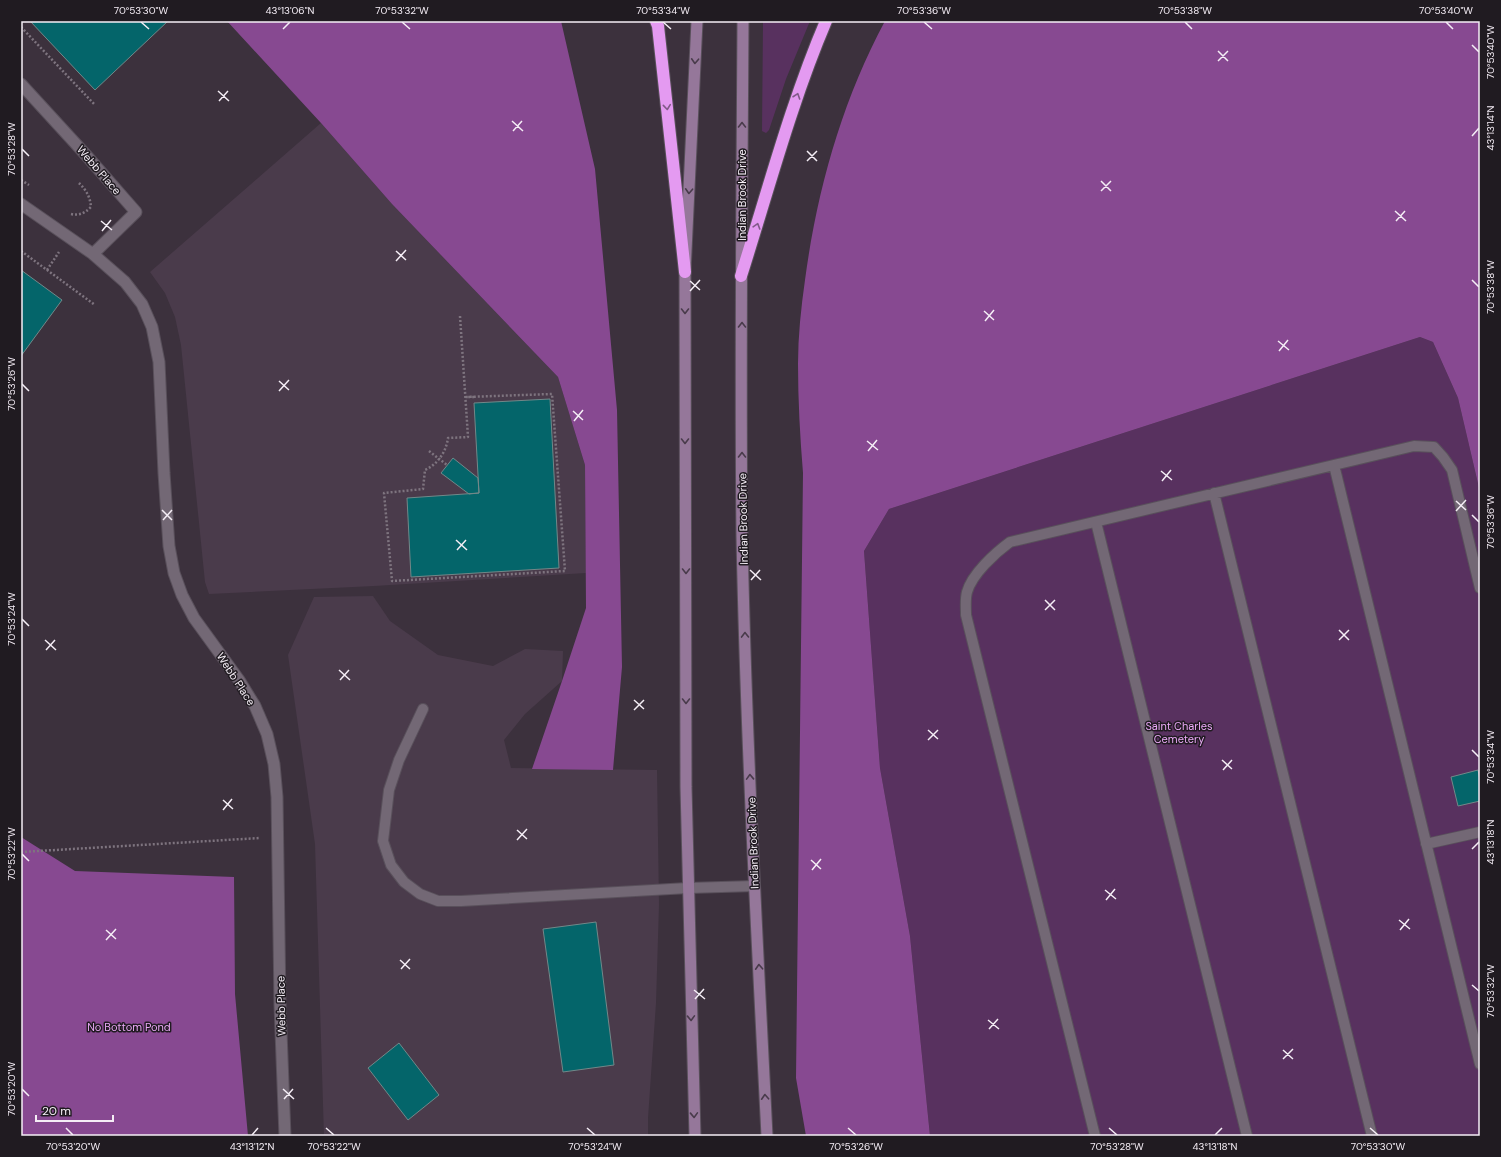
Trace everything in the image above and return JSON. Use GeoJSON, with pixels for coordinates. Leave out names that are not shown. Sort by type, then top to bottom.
{"type":"FeatureCollection","features":[{"type":"Feature","properties":{"kind":"highway"},"geometry":{"type":"LineString","coordinates":[[656,21],[658,26],[685,272]]}},
{"type":"Feature","properties":{"kind":"highway"},"geometry":{"type":"LineString","coordinates":[[741,276],[795,101],[810,58],[826,21]]}},
{"type":"Feature","properties":{"kind":"main road"},"geometry":{"type":"LineString","coordinates":[[695,1136],[686,787],[685,272],[697,21]]}},
{"type":"Feature","properties":{"kind":"main road","name":"Indian Brook Drive"},"geometry":{"type":"LineString","coordinates":[[743,21],[741,276],[742,536],[746,674],[767,1136]]}},
{"type":"Feature","properties":{"kind":"street","name":"Webb Place"},"geometry":{"type":"LineString","coordinates":[[21,84],[136,212],[93,254]]}},
{"type":"Feature","properties":{"kind":"street","name":"Webb Place"},"geometry":{"type":"LineString","coordinates":[[21,204],[93,254],[125,282],[142,304],[152,327],[159,362],[164,481],[169,546],[174,573],[182,595],[194,618],[239,680],[255,706],[267,734],[274,764],[277,797],[280,1005],[285,1136]]}},
{"type":"Feature","properties":{"kind":"lane"},"geometry":{"type":"LineString","coordinates":[[1096,1136],[966,614],[967,592],[978,572],[995,554],[1010,542],[1414,446],[1434,447],[1452,470],[1480,588]]}},
{"type":"Feature","properties":{"kind":"lane"},"geometry":{"type":"LineString","coordinates":[[1334,465],[1480,1064]]}},
{"type":"Feature","properties":{"kind":"lane"},"geometry":{"type":"LineString","coordinates":[[1214,493],[1372,1136]]}},
{"type":"Feature","properties":{"kind":"lane"},"geometry":{"type":"LineString","coordinates":[[1096,522],[1247,1136]]}},
{"type":"Feature","properties":{"kind":"lane"},"geometry":{"type":"LineString","coordinates":[[423,709],[399,760],[389,790],[382,841],[391,865],[404,882],[420,894],[438,901],[461,901],[688,888],[755,886]]}},
{"type":"Feature","properties":{"kind":"lane"},"geometry":{"type":"LineString","coordinates":[[1426,844],[1480,832]]}},
{"type":"Feature","properties":{"kind":"path"},"geometry":{"type":"LineString","coordinates":[[21,27],[95,104]]}},
{"type":"Feature","properties":{"kind":"path"},"geometry":{"type":"LineString","coordinates":[[21,180],[32,188]]}},
{"type":"Feature","properties":{"kind":"path"},"geometry":{"type":"LineString","coordinates":[[66,213],[76,215],[85,212],[90,207],[90,198],[85,189],[79,183]]}},
{"type":"Feature","properties":{"kind":"path"},"geometry":{"type":"LineString","coordinates":[[21,251],[95,305]]}},
{"type":"Feature","properties":{"kind":"path"},"geometry":{"type":"LineString","coordinates":[[460,316],[468,437],[448,438],[447,447],[439,460],[432,467],[425,470],[424,489],[384,493],[392,581],[565,571],[552,394],[466,397]]}},
{"type":"Feature","properties":{"kind":"path"},"geometry":{"type":"LineString","coordinates":[[466,397],[475,397]]}},
{"type":"Feature","properties":{"kind":"path"},"geometry":{"type":"LineString","coordinates":[[429,451],[447,465]]}},
{"type":"Feature","properties":{"kind":"path"},"geometry":{"type":"LineString","coordinates":[[21,852],[278,837]]}},
{"type":"Feature","properties":{"kind":"shaded area"},"geometry":{"type":"Polygon","coordinates":[[[321,123],[392,204],[558,377],[585,465],[586,573],[209,594],[205,582],[181,345],[175,317],[165,293],[150,272],[321,123]]]}},
{"type":"Feature","properties":{"kind":"shaded area"},"geometry":{"type":"Polygon","coordinates":[[[373,596],[390,621],[438,655],[493,666],[525,649],[563,651],[562,681],[525,714],[504,740],[511,768],[657,770],[659,905],[656,1003],[648,1136],[324,1136],[315,844],[288,655],[314,597],[373,596]]]}},
{"type":"Feature","properties":{"kind":"green space"},"geometry":{"type":"Polygon","coordinates":[[[227,21],[561,21],[595,169],[617,410],[622,667],[613,770],[532,769],[586,608],[585,465],[558,377],[392,204],[321,123],[227,21]]]}},
{"type":"Feature","properties":{"kind":"green space"},"geometry":{"type":"Polygon","coordinates":[[[763,21],[810,21],[786,79],[769,130],[766,133],[762,131],[763,21]]]}},
{"type":"Feature","properties":{"kind":"green space"},"geometry":{"type":"Polygon","coordinates":[[[885,21],[1480,21],[1480,492],[1458,398],[1433,342],[1420,337],[889,509],[864,551],[880,768],[910,936],[930,1136],[806,1136],[796,1078],[803,473],[798,391],[799,332],[810,246],[824,180],[833,147],[856,83],[885,21]]]}},
{"type":"Feature","properties":{"kind":"green space","name":"Saint Charles Cemetery"},"geometry":{"type":"Polygon","coordinates":[[[1420,337],[1433,342],[1458,398],[1480,492],[1480,1136],[930,1136],[910,936],[880,768],[864,551],[889,509],[1420,337]]]}},
{"type":"Feature","properties":{"kind":"green space","name":"No Bottom Pond"},"geometry":{"type":"Polygon","coordinates":[[[21,837],[75,871],[234,877],[235,994],[248,1136],[21,1136],[21,837]]]}},
{"type":"Feature","properties":{"kind":"building"},"geometry":{"type":"Polygon","coordinates":[[[30,21],[168,21],[95,90],[30,21]]]}},
{"type":"Feature","properties":{"kind":"building"},"geometry":{"type":"Polygon","coordinates":[[[21,270],[62,300],[21,356],[21,270]]]}},
{"type":"Feature","properties":{"kind":"building"},"geometry":{"type":"Polygon","coordinates":[[[550,399],[559,568],[411,577],[407,498],[479,493],[474,403],[550,399]]]}},
{"type":"Feature","properties":{"kind":"building"},"geometry":{"type":"Polygon","coordinates":[[[453,458],[478,478],[479,493],[469,494],[441,473],[453,458]]]}},
{"type":"Feature","properties":{"kind":"building"},"geometry":{"type":"Polygon","coordinates":[[[1478,770],[1480,780],[1480,801],[1458,806],[1451,777],[1478,770]]]}},
{"type":"Feature","properties":{"kind":"building"},"geometry":{"type":"Polygon","coordinates":[[[596,922],[614,1065],[563,1072],[543,929],[596,922]]]}},
{"type":"Feature","properties":{"kind":"building"},"geometry":{"type":"Polygon","coordinates":[[[399,1043],[439,1095],[408,1120],[368,1068],[399,1043]]]}}]}
